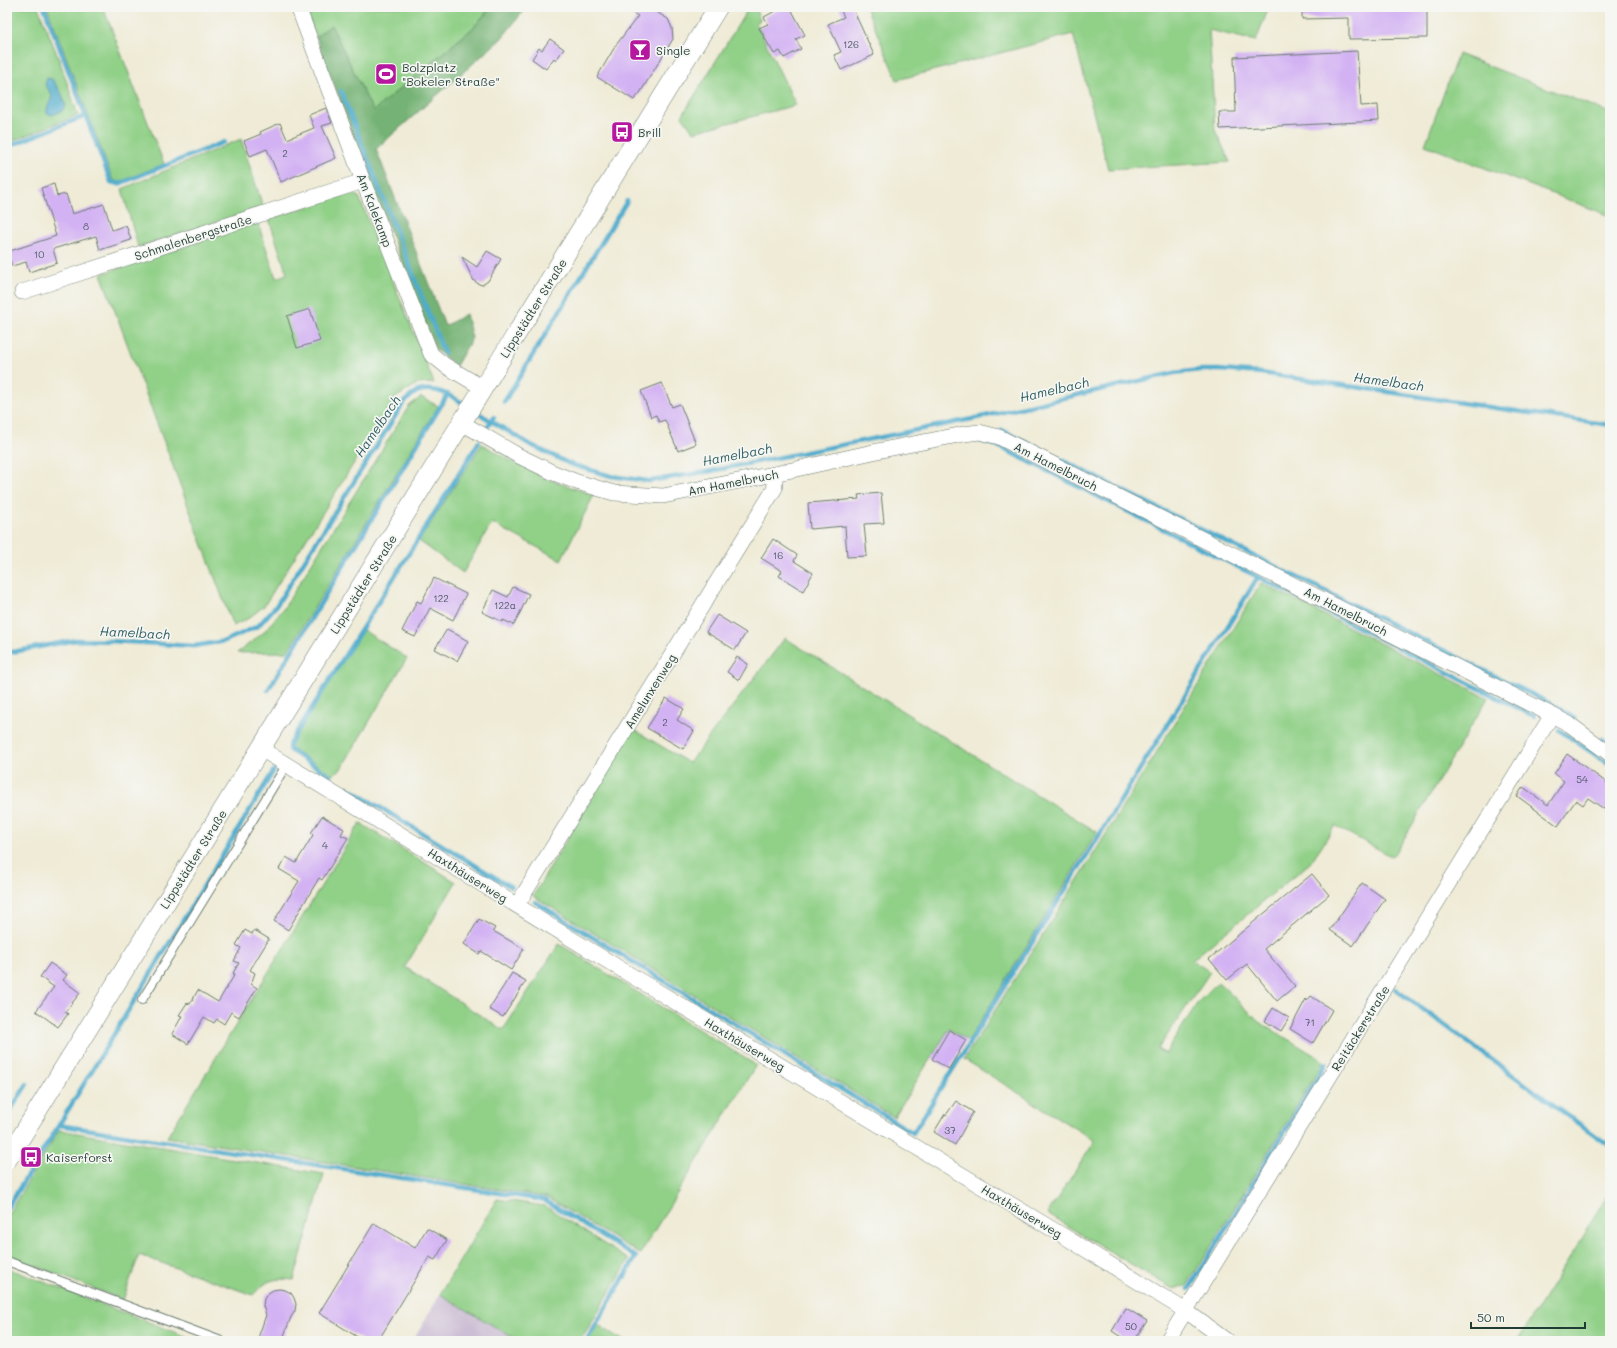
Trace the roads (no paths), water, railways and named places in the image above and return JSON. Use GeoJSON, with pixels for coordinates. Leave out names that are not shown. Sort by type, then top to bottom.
{"type":"FeatureCollection","features":[{"type":"Feature","properties":{"kind":"street","name":"Am Kalekamp"},"geometry":{"type":"LineString","coordinates":[[298,7],[363,181],[431,354],[480,393]]}},
{"type":"Feature","properties":{"kind":"street","name":"Lippstädter Straße"},"geometry":{"type":"LineString","coordinates":[[7,1160],[463,421],[712,9]]}},
{"type":"Feature","properties":{"kind":"street","name":"Schmalenbergstraße"},"geometry":{"type":"LineString","coordinates":[[22,292],[363,181]]}},
{"type":"Feature","properties":{"kind":"street","name":"Am Hamelbruch"},"geometry":{"type":"LineString","coordinates":[[463,421],[519,456],[577,482],[614,493],[663,496],[964,434],[979,432],[999,437],[1552,715],[1569,724],[1610,754]]}},
{"type":"Feature","properties":{"kind":"street","name":"Amelunxenweg"},"geometry":{"type":"LineString","coordinates":[[517,905],[775,488],[774,474]]}},
{"type":"Feature","properties":{"kind":"street","name":"Reitäckerstraße"},"geometry":{"type":"LineString","coordinates":[[1167,1341],[1552,715]]}},
{"type":"Feature","properties":{"kind":"street","name":"Haxthäuserweg"},"geometry":{"type":"LineString","coordinates":[[261,749],[1057,1232],[1186,1312],[1226,1341]]}},
{"type":"Feature","properties":{"kind":"lane"},"geometry":{"type":"LineString","coordinates":[[142,1000],[288,764]]}},
{"type":"Feature","properties":{"kind":"lane"},"geometry":{"type":"LineString","coordinates":[[7,1261],[221,1341]]}},
{"type":"Feature","properties":{"kind":"water"},"geometry":{"type":"Polygon","coordinates":[[[47,78],[52,79],[62,94],[66,106],[62,111],[52,115],[47,113],[47,108],[52,95],[45,84],[47,78]]]}},
{"type":"Feature","properties":{"kind":"waterway"},"geometry":{"type":"LineString","coordinates":[[44,7],[111,182],[119,184],[224,142]]}},
{"type":"Feature","properties":{"kind":"waterway"},"geometry":{"type":"LineString","coordinates":[[341,91],[444,353]]}},
{"type":"Feature","properties":{"kind":"waterway"},"geometry":{"type":"LineString","coordinates":[[7,147],[85,116]]}},
{"type":"Feature","properties":{"kind":"waterway"},"geometry":{"type":"LineString","coordinates":[[504,402],[627,201]]}},
{"type":"Feature","properties":{"kind":"waterway","name":"Hamelbach"},"geometry":{"type":"LineString","coordinates":[[475,411],[529,444],[570,464],[611,476],[649,481],[711,471],[972,419],[1174,373],[1201,370],[1261,373],[1610,425]]}},
{"type":"Feature","properties":{"kind":"waterway","name":"Hamelbach"},"geometry":{"type":"LineString","coordinates":[[7,653],[76,640],[194,646],[225,641],[258,626],[276,606],[404,402],[417,392],[432,390],[451,396],[467,406]]}},
{"type":"Feature","properties":{"kind":"waterway"},"geometry":{"type":"LineString","coordinates":[[268,690],[448,394]]}},
{"type":"Feature","properties":{"kind":"waterway","name":"Hamelbach"},"geometry":{"type":"LineString","coordinates":[[488,426],[494,417]]}},
{"type":"Feature","properties":{"kind":"waterway"},"geometry":{"type":"LineString","coordinates":[[1002,430],[1557,707],[1575,719]]}},
{"type":"Feature","properties":{"kind":"waterway"},"geometry":{"type":"LineString","coordinates":[[979,440],[996,445],[1534,716]]}},
{"type":"Feature","properties":{"kind":"waterway"},"geometry":{"type":"LineString","coordinates":[[330,776],[290,750],[290,743],[479,442]]}},
{"type":"Feature","properties":{"kind":"waterway"},"geometry":{"type":"LineString","coordinates":[[535,902],[913,1133],[1100,834],[1258,577]]}},
{"type":"Feature","properties":{"kind":"waterway"},"geometry":{"type":"LineString","coordinates":[[1559,730],[1610,765]]}},
{"type":"Feature","properties":{"kind":"waterway"},"geometry":{"type":"LineString","coordinates":[[1602,739],[1610,745]]}},
{"type":"Feature","properties":{"kind":"waterway"},"geometry":{"type":"LineString","coordinates":[[59,1125],[274,770]]}},
{"type":"Feature","properties":{"kind":"waterway"},"geometry":{"type":"LineString","coordinates":[[348,788],[511,887]]}},
{"type":"Feature","properties":{"kind":"waterway"},"geometry":{"type":"LineString","coordinates":[[1395,989],[1610,1146]]}},
{"type":"Feature","properties":{"kind":"waterway"},"geometry":{"type":"LineString","coordinates":[[1189,1289],[1326,1064]]}},
{"type":"Feature","properties":{"kind":"waterway"},"geometry":{"type":"LineString","coordinates":[[7,1116],[27,1084]]}},
{"type":"Feature","properties":{"kind":"waterway"},"geometry":{"type":"LineString","coordinates":[[7,1208],[59,1125],[544,1200],[636,1257],[586,1341]]}},
{"type":"Feature","properties":{"kind":"place","name":"Single"},"geometry":{"type":"Point","coordinates":[640,50]}},
{"type":"Feature","properties":{"kind":"place","name":"Bolzplatz \"Bokeler Straße\""},"geometry":{"type":"Point","coordinates":[386,74]}},
{"type":"Feature","properties":{"kind":"place","name":"Brill"},"geometry":{"type":"Point","coordinates":[622,132]}},
{"type":"Feature","properties":{"kind":"place","name":"Kaiserforst"},"geometry":{"type":"Point","coordinates":[31,1157]}}]}
